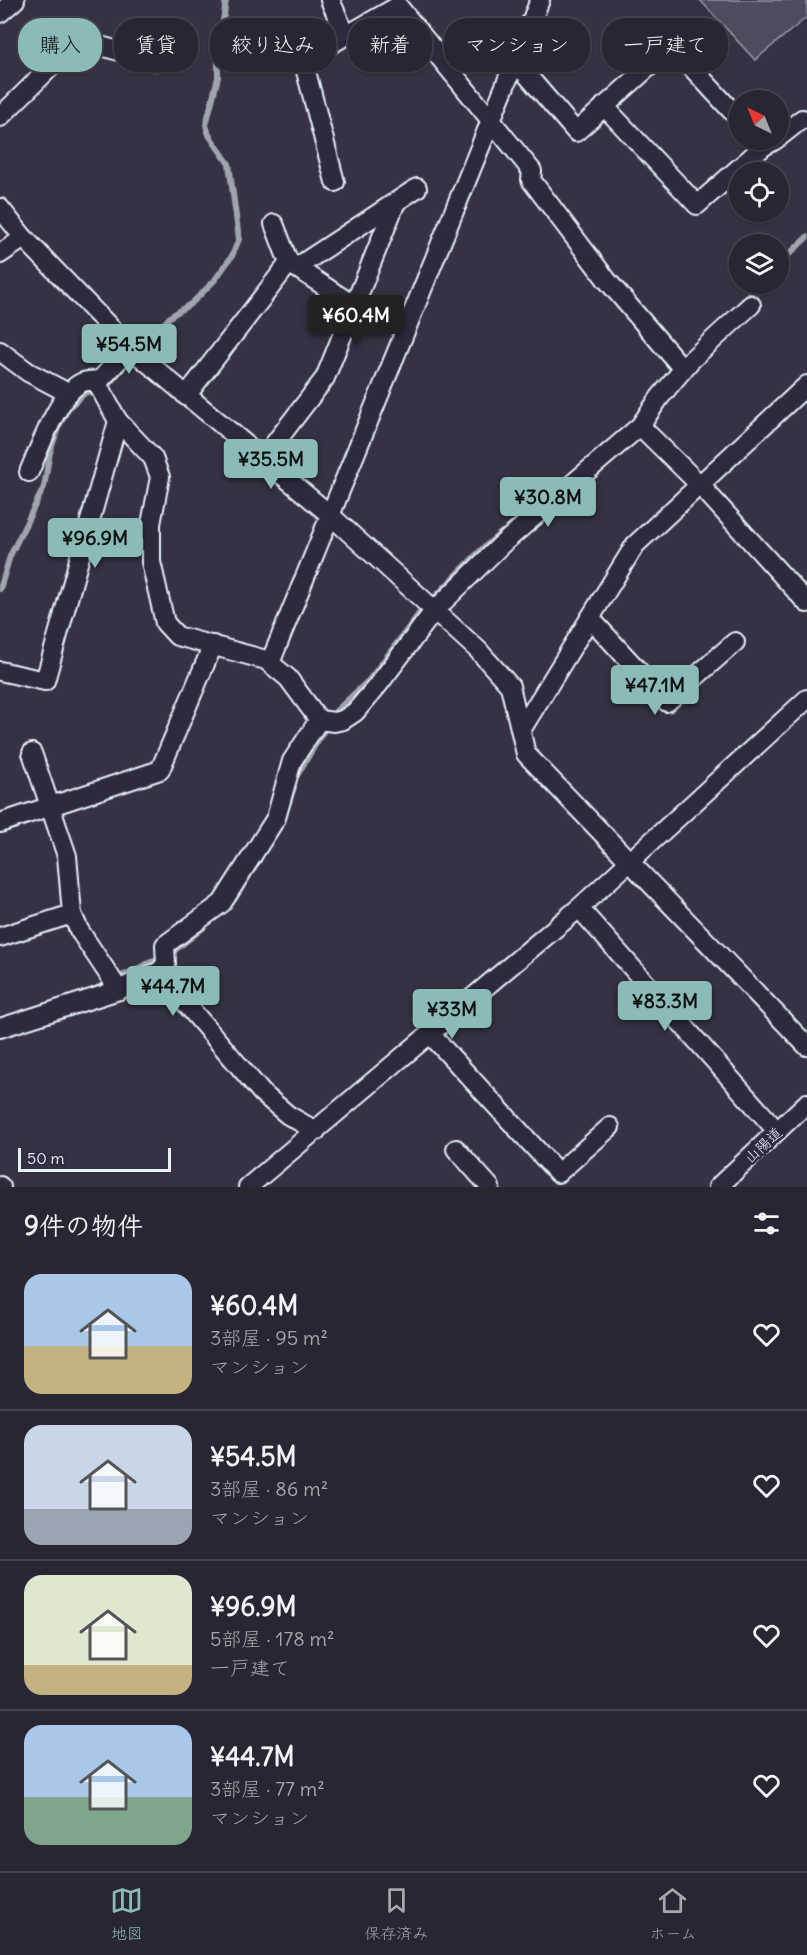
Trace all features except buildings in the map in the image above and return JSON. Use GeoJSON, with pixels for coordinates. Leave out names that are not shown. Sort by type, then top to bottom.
{"type":"FeatureCollection","features":[{"type":"Feature","properties":{"kind":"street"},"geometry":{"type":"LineString","coordinates":[[0,14],[15,0]]}},
{"type":"Feature","properties":{"kind":"street"},"geometry":{"type":"LineString","coordinates":[[330,0],[346,36]]}},
{"type":"Feature","properties":{"kind":"street"},"geometry":{"type":"LineString","coordinates":[[533,18],[540,0]]}},
{"type":"Feature","properties":{"kind":"street"},"geometry":{"type":"LineString","coordinates":[[335,182],[303,60],[398,6],[532,171],[531,180],[606,279],[680,366]]}},
{"type":"Feature","properties":{"kind":"street"},"geometry":{"type":"LineString","coordinates":[[0,117],[78,40],[114,50]]}},
{"type":"Feature","properties":{"kind":"street"},"geometry":{"type":"LineString","coordinates":[[524,72],[576,132],[672,46],[729,108]]}},
{"type":"Feature","properties":{"kind":"street"},"geometry":{"type":"LineString","coordinates":[[270,663],[510,72]]}},
{"type":"Feature","properties":{"kind":"street"},"geometry":{"type":"LineString","coordinates":[[604,106],[697,205],[759,150]]}},
{"type":"Feature","properties":{"kind":"street"},"geometry":{"type":"LineString","coordinates":[[789,128],[802,119]]}},
{"type":"Feature","properties":{"kind":"street"},"geometry":{"type":"LineString","coordinates":[[186,396],[293,265],[417,188]]}},
{"type":"Feature","properties":{"kind":"street"},"geometry":{"type":"LineString","coordinates":[[262,460],[325,378],[396,202]]}},
{"type":"Feature","properties":{"kind":"street"},"geometry":{"type":"LineString","coordinates":[[0,208],[24,238],[134,352],[329,514],[478,650],[510,686],[526,754],[807,1046]]}},
{"type":"Feature","properties":{"kind":"street"},"geometry":{"type":"LineString","coordinates":[[274,224],[293,265],[353,305]]}},
{"type":"Feature","properties":{"kind":"street"},"geometry":{"type":"LineString","coordinates":[[0,254],[24,238]]}},
{"type":"Feature","properties":{"kind":"street"},"geometry":{"type":"LineString","coordinates":[[316,1131],[288,1115],[262,1093],[164,961],[165,945],[222,903],[276,818],[292,761],[326,721],[343,720],[355,712],[429,606],[640,426],[680,366],[691,360],[751,305]]}},
{"type":"Feature","properties":{"kind":"street"},"geometry":{"type":"LineString","coordinates":[[0,351],[28,372],[68,393]]}},
{"type":"Feature","properties":{"kind":"street"},"geometry":{"type":"LineString","coordinates":[[100,386],[134,352]]}},
{"type":"Feature","properties":{"kind":"street"},"geometry":{"type":"LineString","coordinates":[[29,472],[54,416],[68,393],[81,382],[100,386]]}},
{"type":"Feature","properties":{"kind":"street"},"geometry":{"type":"LineString","coordinates":[[521,730],[635,545],[807,385]]}},
{"type":"Feature","properties":{"kind":"street"},"geometry":{"type":"LineString","coordinates":[[100,386],[118,421],[153,458],[160,477],[151,524],[151,562],[165,623],[177,636],[266,660],[288,678],[326,721]]}},
{"type":"Feature","properties":{"kind":"street"},"geometry":{"type":"LineString","coordinates":[[0,671],[45,681],[118,421]]}},
{"type":"Feature","properties":{"kind":"street"},"geometry":{"type":"LineString","coordinates":[[640,426],[700,485],[807,603]]}},
{"type":"Feature","properties":{"kind":"street"},"geometry":{"type":"LineString","coordinates":[[590,618],[667,702],[735,642]]}},
{"type":"Feature","properties":{"kind":"street"},"geometry":{"type":"LineString","coordinates":[[0,823],[160,770],[213,645]]}},
{"type":"Feature","properties":{"kind":"street"},"geometry":{"type":"LineString","coordinates":[[248,1187],[579,908],[807,699]]}},
{"type":"Feature","properties":{"kind":"street"},"geometry":{"type":"LineString","coordinates":[[32,753],[67,856],[72,914],[79,930],[115,984]]}},
{"type":"Feature","properties":{"kind":"street"},"geometry":{"type":"LineString","coordinates":[[579,908],[777,1131]]}},
{"type":"Feature","properties":{"kind":"street"},"geometry":{"type":"LineString","coordinates":[[0,937],[72,914]]}},
{"type":"Feature","properties":{"kind":"street"},"geometry":{"type":"LineString","coordinates":[[0,1028],[115,984],[147,976],[164,961]]}},
{"type":"Feature","properties":{"kind":"street"},"geometry":{"type":"LineString","coordinates":[[431,1035],[558,1173],[610,1127]]}},
{"type":"Feature","properties":{"kind":"street","name":"山陽道"},"geometry":{"type":"LineString","coordinates":[[718,1187],[807,1103]]}},
{"type":"Feature","properties":{"kind":"street"},"geometry":{"type":"LineString","coordinates":[[456,1149],[490,1187]]}},
{"type":"Feature","properties":{"kind":"shaded area"},"geometry":{"type":"Polygon","coordinates":[[[700,0],[807,0],[807,17],[755,60],[728,31],[728,18],[716,18],[700,0]]]}},
{"type":"Feature","properties":{"kind":"waterway"},"geometry":{"type":"LineString","coordinates":[[137,352],[171,316],[192,303],[214,281],[232,256],[239,239],[229,164],[209,135],[206,125],[218,77],[218,58],[226,0]]}},
{"type":"Feature","properties":{"kind":"waterway"},"geometry":{"type":"LineString","coordinates":[[789,254],[807,237]]}},
{"type":"Feature","properties":{"kind":"waterway"},"geometry":{"type":"LineString","coordinates":[[740,304],[750,294]]}},
{"type":"Feature","properties":{"kind":"waterway"},"geometry":{"type":"LineString","coordinates":[[0,589],[10,556],[44,487],[50,452],[58,428],[69,407],[85,393],[108,385],[122,369]]}},
{"type":"Feature","properties":{"kind":"waterway"},"geometry":{"type":"LineString","coordinates":[[296,777],[335,712],[369,680],[421,611],[502,532]]}},
{"type":"Feature","properties":{"kind":"waterway"},"geometry":{"type":"LineString","coordinates":[[285,814],[294,787]]}},
{"type":"Feature","properties":{"kind":"waterway"},"geometry":{"type":"LineString","coordinates":[[234,900],[259,860]]}},
{"type":"Feature","properties":{"kind":"waterway"},"geometry":{"type":"LineString","coordinates":[[95,989],[174,951],[203,928]]}}]}
